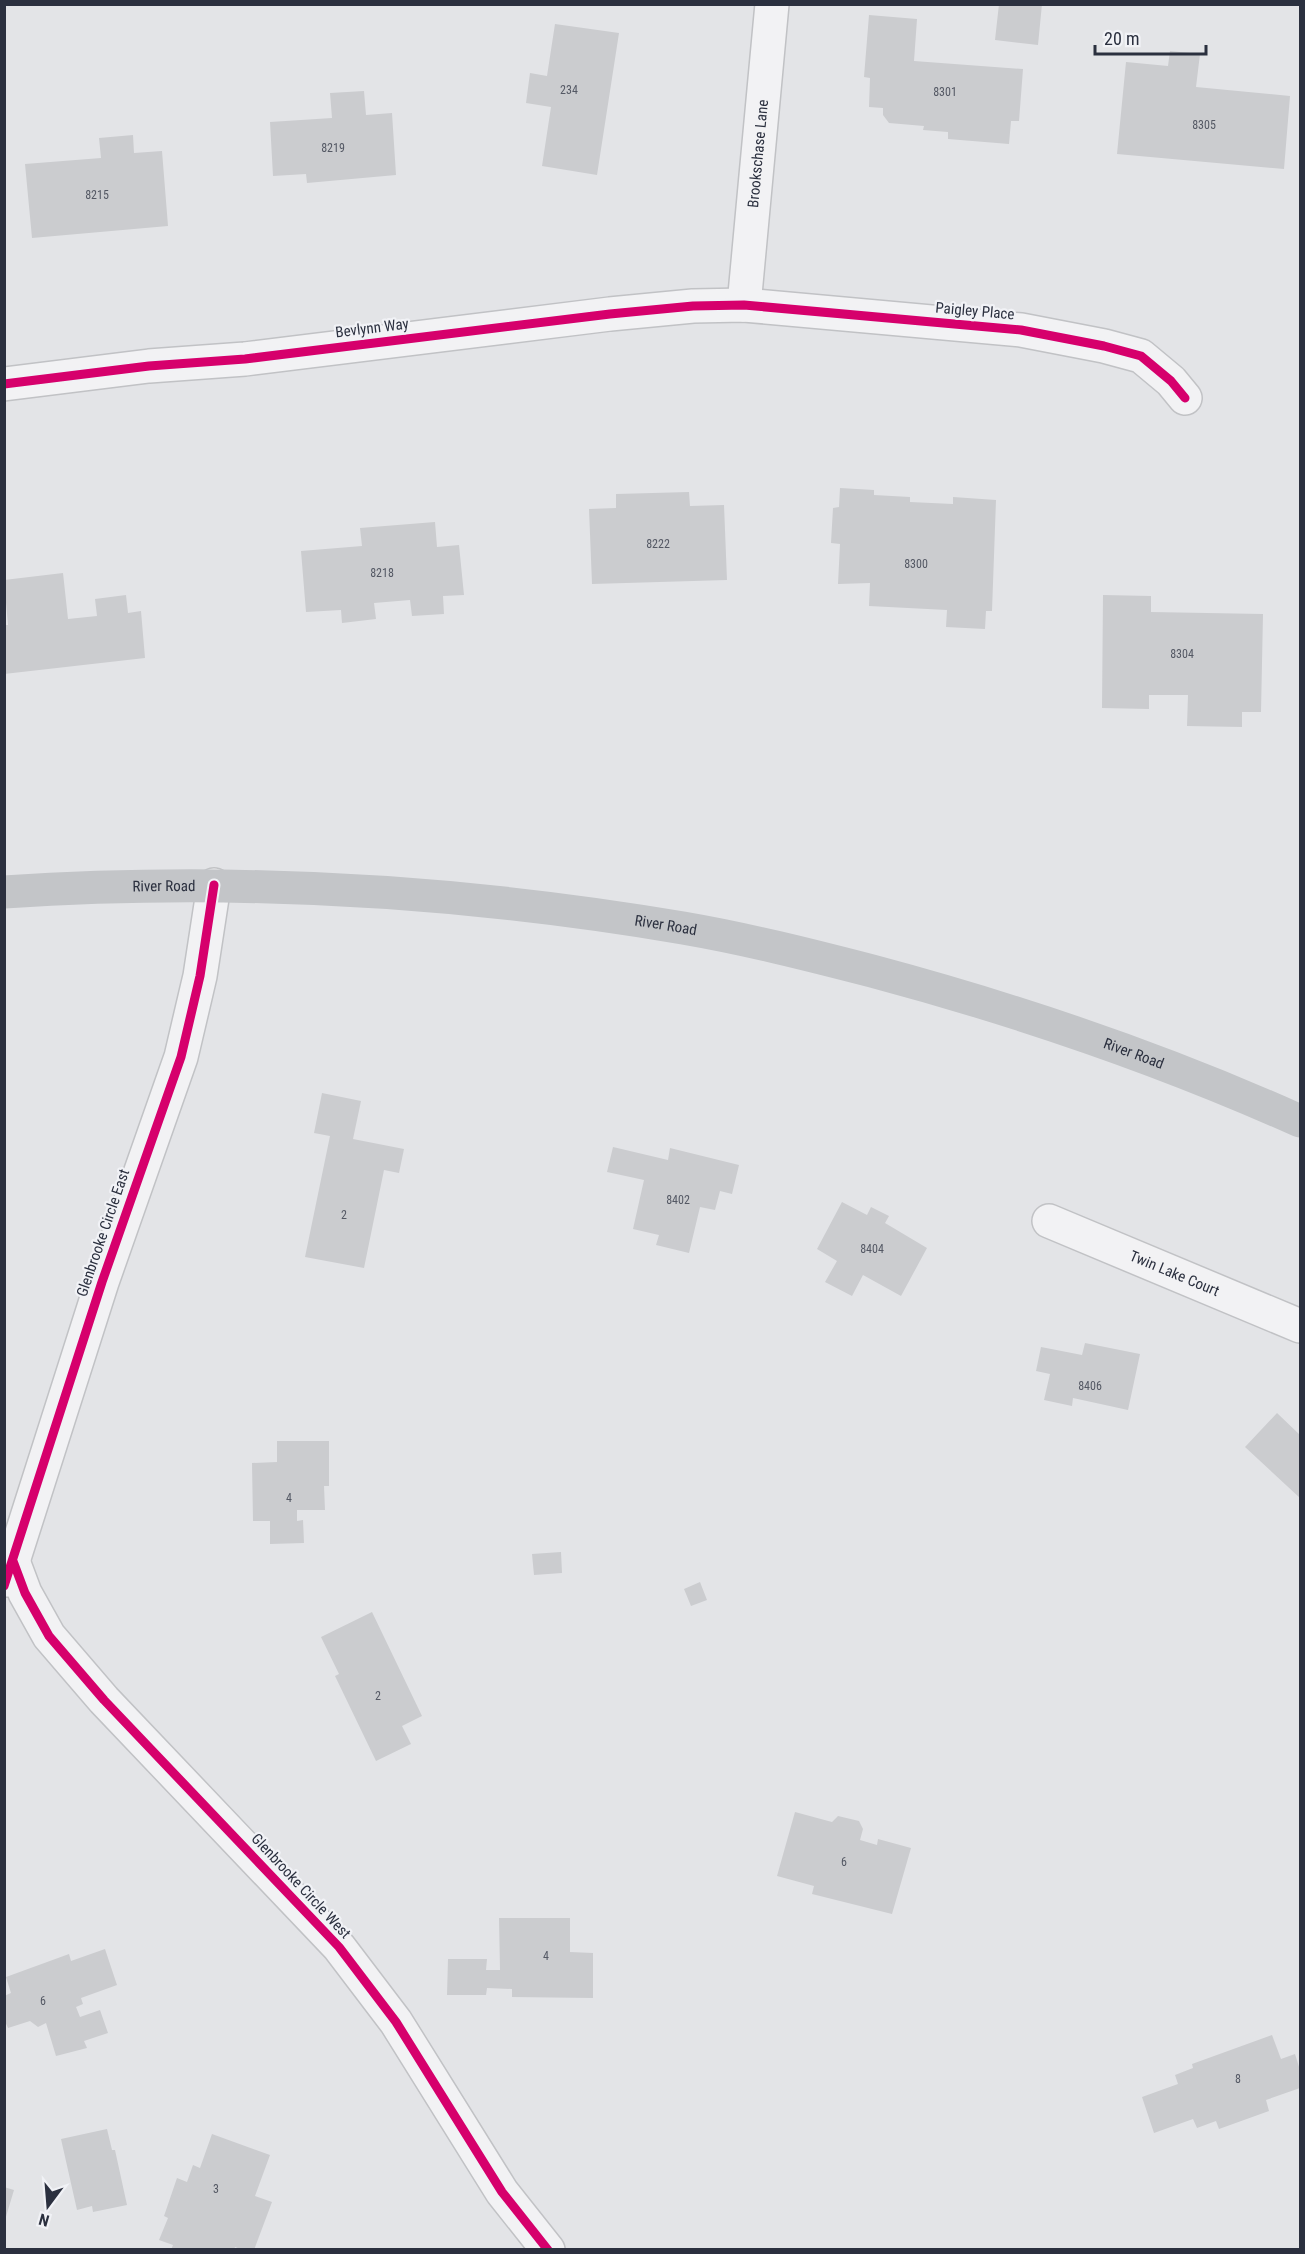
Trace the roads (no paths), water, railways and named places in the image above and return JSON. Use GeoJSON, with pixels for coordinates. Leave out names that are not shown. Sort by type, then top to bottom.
{"type":"FeatureCollection","features":[{"type":"Feature","properties":{"kind":"main road","name":"River Road"},"geometry":{"type":"LineString","coordinates":[[4,892],[94,886],[214,885],[348,889],[489,901],[685,928],[801,952],[921,984],[1058,1026],[1167,1066],[1300,1121]]}},
{"type":"Feature","properties":{"kind":"street","name":"Brookschase Lane"},"geometry":{"type":"LineString","coordinates":[[744,305],[772,4]]}},
{"type":"Feature","properties":{"kind":"street","name":"Bevlynn Way"},"geometry":{"type":"LineString","coordinates":[[4,384],[149,366],[245,359],[610,314],[693,306],[744,305]]}},
{"type":"Feature","properties":{"kind":"street","name":"Paigley Place"},"geometry":{"type":"LineString","coordinates":[[744,305],[1021,330],[1104,346],[1141,356],[1171,381],[1185,398]]}},
{"type":"Feature","properties":{"kind":"street","name":"Glenbrooke Circle East"},"geometry":{"type":"LineString","coordinates":[[9,1574],[102,1282],[181,1056],[198,986],[214,885]]}},
{"type":"Feature","properties":{"kind":"street","name":"Twin Lake Court"},"geometry":{"type":"LineString","coordinates":[[1049,1221],[1300,1326]]}},
{"type":"Feature","properties":{"kind":"street","name":"Glenbrooke Circle West"},"geometry":{"type":"LineString","coordinates":[[9,1574],[25,1593],[49,1636],[104,1700],[339,1947],[396,2022],[502,2192],[548,2250]]}}]}
